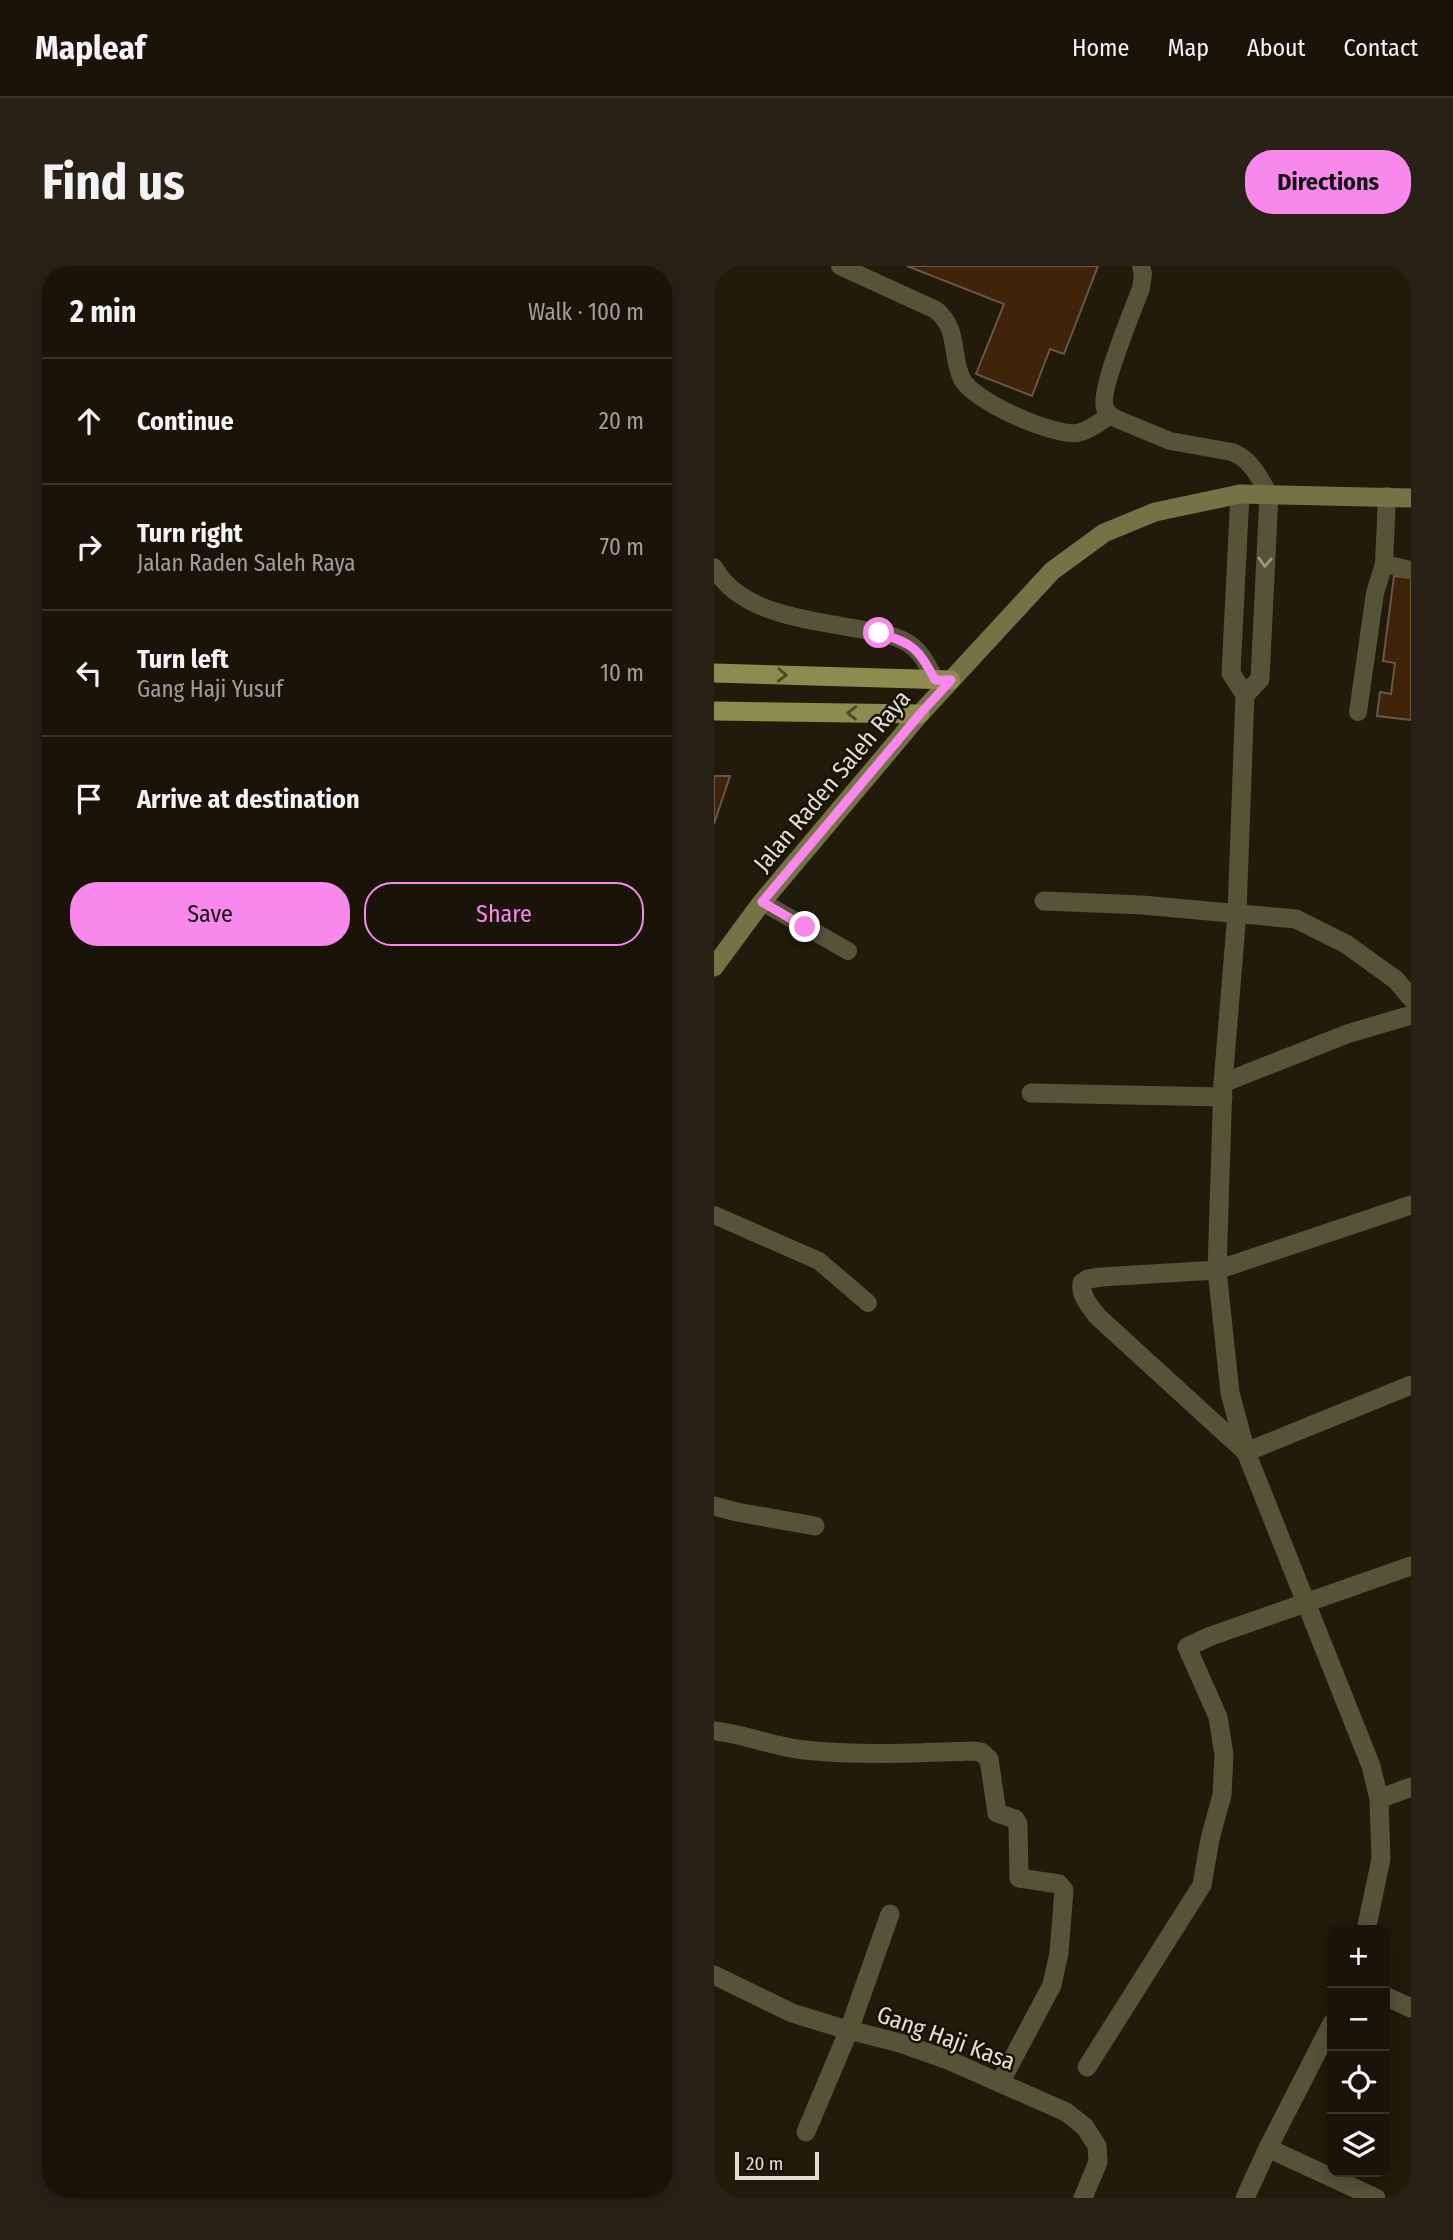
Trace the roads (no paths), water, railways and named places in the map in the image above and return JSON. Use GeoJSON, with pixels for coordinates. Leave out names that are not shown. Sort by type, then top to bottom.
{"type":"FeatureCollection","features":[{"type":"Feature","properties":{"kind":"main road","name":"Jalan Raden Saleh Raya"},"geometry":{"type":"LineString","coordinates":[[714,967],[762,902],[920,714],[943,680],[1052,571],[1104,533],[1155,512],[1240,494],[1411,498]]}},
{"type":"Feature","properties":{"kind":"main road"},"geometry":{"type":"LineString","coordinates":[[714,673],[943,680]]}},
{"type":"Feature","properties":{"kind":"main road"},"geometry":{"type":"LineString","coordinates":[[714,711],[920,714]]}},
{"type":"Feature","properties":{"kind":"street"},"geometry":{"type":"LineString","coordinates":[[1240,494],[1231,673],[1245,695],[1237,913],[1223,1090],[1217,1270],[1230,1393],[1246,1452],[1371,1766],[1378,1799],[1381,1859],[1367,1925]]}},
{"type":"Feature","properties":{"kind":"street"},"geometry":{"type":"LineString","coordinates":[[1245,695],[1259,678],[1269,494]]}},
{"type":"Feature","properties":{"kind":"street"},"geometry":{"type":"LineString","coordinates":[[1044,901],[1142,905],[1296,919],[1346,943],[1396,980],[1411,998]]}},
{"type":"Feature","properties":{"kind":"street"},"geometry":{"type":"LineString","coordinates":[[1031,1093],[1223,1090],[1347,1034],[1411,1015]]}},
{"type":"Feature","properties":{"kind":"street"},"geometry":{"type":"LineString","coordinates":[[1246,1452],[1097,1316],[1085,1299],[1082,1283],[1101,1277],[1217,1270],[1411,1205]]}},
{"type":"Feature","properties":{"kind":"street"},"geometry":{"type":"LineString","coordinates":[[1246,1452],[1411,1385]]}},
{"type":"Feature","properties":{"kind":"street"},"geometry":{"type":"LineString","coordinates":[[714,1506],[814,1526]]}},
{"type":"Feature","properties":{"kind":"street"},"geometry":{"type":"LineString","coordinates":[[1087,2067],[1202,1885],[1210,1839],[1222,1796],[1224,1755],[1218,1717],[1187,1647],[1211,1636],[1411,1566]]}},
{"type":"Feature","properties":{"kind":"street"},"geometry":{"type":"LineString","coordinates":[[714,1731],[735,1733],[802,1750],[894,1754],[972,1751],[981,1752],[989,1759],[997,1813],[1014,1819],[1018,1825],[1019,1878],[1059,1884],[1064,1889],[1059,1953],[1052,1985],[1000,2083]]}},
{"type":"Feature","properties":{"kind":"street"},"geometry":{"type":"LineString","coordinates":[[1378,1799],[1411,1787]]}},
{"type":"Feature","properties":{"kind":"street"},"geometry":{"type":"LineString","coordinates":[[806,2132],[849,2030],[890,1914]]}},
{"type":"Feature","properties":{"kind":"street","name":"Gang Haji Kasa"},"geometry":{"type":"LineString","coordinates":[[714,1975],[793,2013],[900,2043],[948,2060],[1066,2112],[1085,2127],[1097,2146],[1098,2162],[1083,2198]]}},
{"type":"Feature","properties":{"kind":"street"},"geometry":{"type":"LineString","coordinates":[[1390,1998],[1411,2008]]}},
{"type":"Feature","properties":{"kind":"street"},"geometry":{"type":"LineString","coordinates":[[1245,2198],[1327,2033]]}},
{"type":"Feature","properties":{"kind":"street"},"geometry":{"type":"LineString","coordinates":[[1268,2148],[1377,2198]]}},
{"type":"Feature","properties":{"kind":"lane"},"geometry":{"type":"LineString","coordinates":[[840,266],[936,310],[945,317],[954,339],[962,380],[981,398],[1033,424],[1067,433],[1092,428],[1110,415]]}},
{"type":"Feature","properties":{"kind":"lane"},"geometry":{"type":"LineString","coordinates":[[1141,266],[1141,288],[1112,368],[1104,399],[1105,408],[1110,415],[1131,426],[1170,441],[1241,456],[1252,467],[1269,494]]}},
{"type":"Feature","properties":{"kind":"lane"},"geometry":{"type":"LineString","coordinates":[[1358,712],[1375,593],[1384,564],[1387,496]]}},
{"type":"Feature","properties":{"kind":"lane"},"geometry":{"type":"LineString","coordinates":[[1384,564],[1411,570]]}},
{"type":"Feature","properties":{"kind":"lane"},"geometry":{"type":"LineString","coordinates":[[714,567],[733,592],[760,607],[879,633],[906,642],[921,654],[943,680]]}},
{"type":"Feature","properties":{"kind":"lane"},"geometry":{"type":"LineString","coordinates":[[762,902],[848,951]]}},
{"type":"Feature","properties":{"kind":"lane"},"geometry":{"type":"LineString","coordinates":[[714,1215],[819,1261],[868,1303]]}}]}
